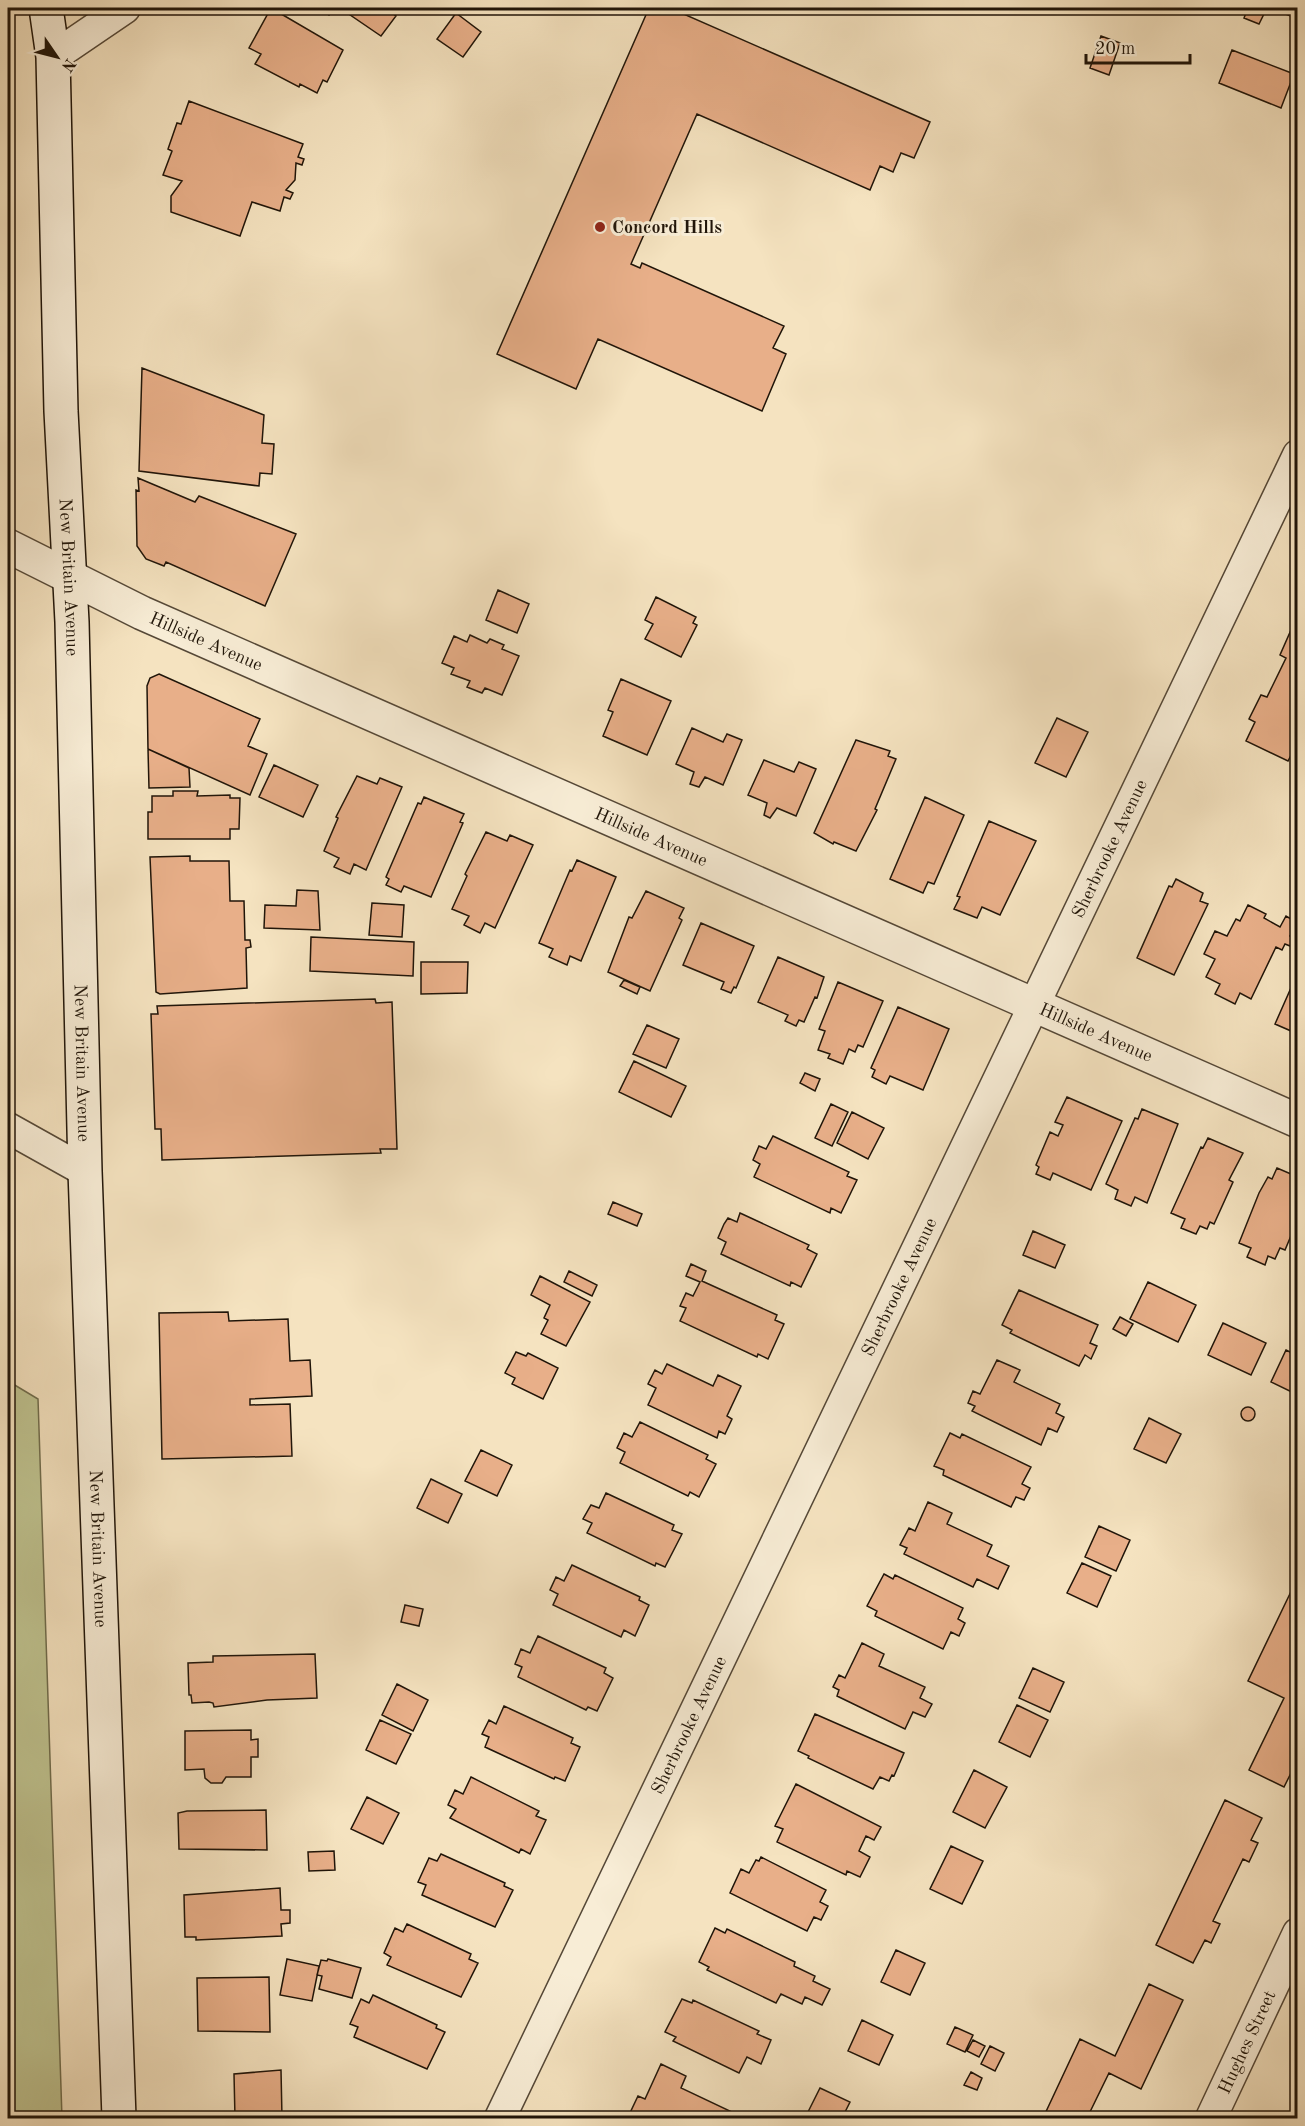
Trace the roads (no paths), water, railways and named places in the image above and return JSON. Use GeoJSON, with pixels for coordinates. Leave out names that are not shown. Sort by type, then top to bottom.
{"type":"FeatureCollection","features":[{"type":"Feature","properties":{"kind":"main road","name":"New Britain Avenue"},"geometry":{"type":"LineString","coordinates":[[46,8],[52,57],[61,411],[71,578],[85,1170],[120,2118]]}},
{"type":"Feature","properties":{"kind":"main road","name":"Hillside Avenue"},"geometry":{"type":"LineString","coordinates":[[8,546],[153,617],[1298,1121]]}},
{"type":"Feature","properties":{"kind":"street"},"geometry":{"type":"LineString","coordinates":[[52,57],[125,8]]}},
{"type":"Feature","properties":{"kind":"street","name":"Sherbrooke Avenue"},"geometry":{"type":"LineString","coordinates":[[500,2118],[1032,1005],[1298,455]]}},
{"type":"Feature","properties":{"kind":"street"},"geometry":{"type":"LineString","coordinates":[[8,1128],[85,1170]]}},
{"type":"Feature","properties":{"kind":"street","name":"Hughes Street"},"geometry":{"type":"LineString","coordinates":[[1211,2118],[1298,1933]]}},
{"type":"Feature","properties":{"kind":"place","name":"Concord Hills"},"geometry":{"type":"Point","coordinates":[600,227]}}]}
